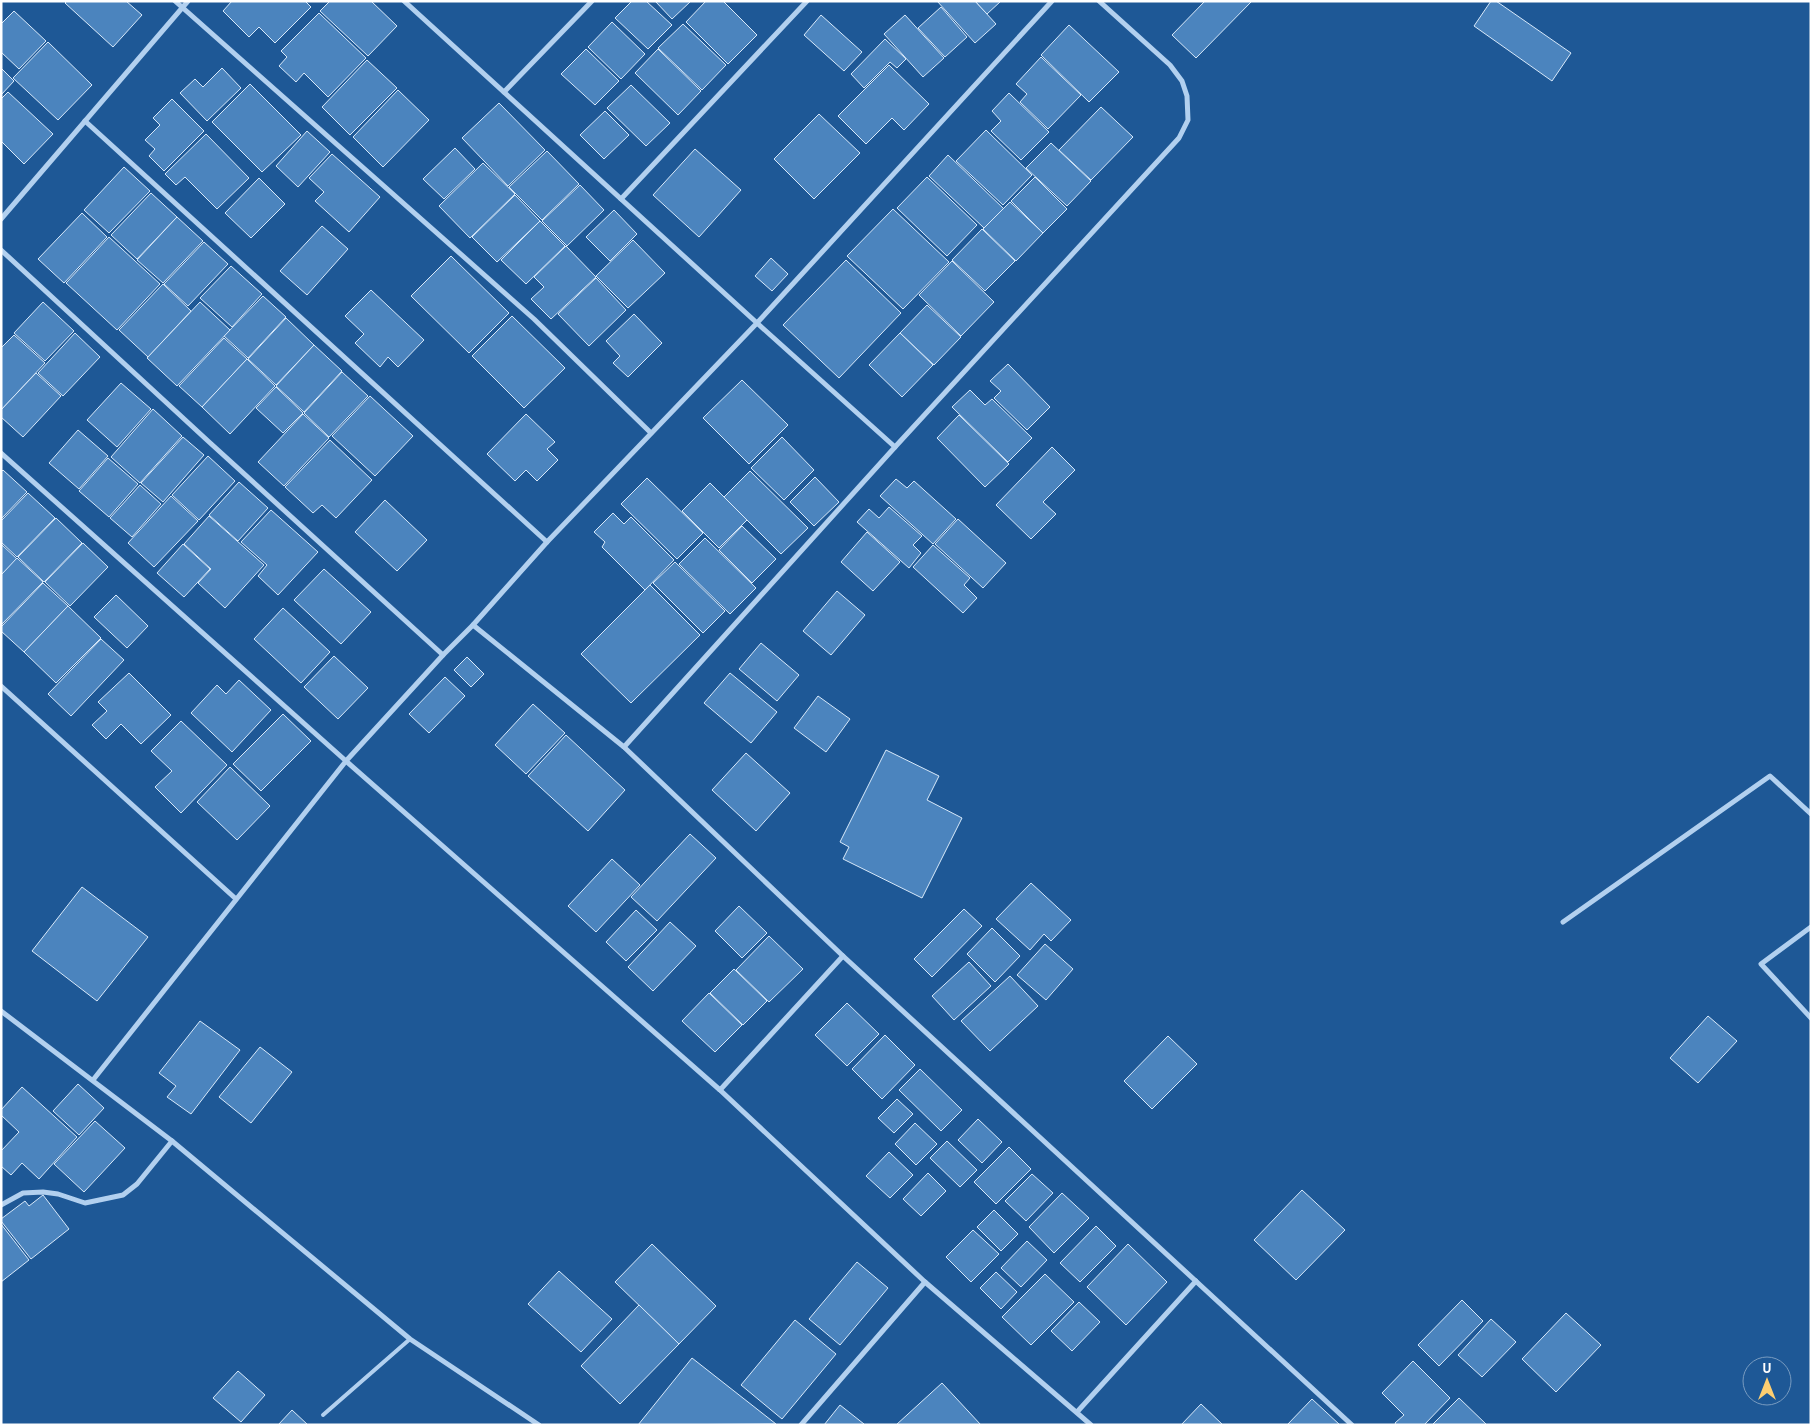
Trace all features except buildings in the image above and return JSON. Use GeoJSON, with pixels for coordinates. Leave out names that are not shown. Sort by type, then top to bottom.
{"type":"FeatureCollection","features":[{"type":"Feature","properties":{"kind":"street"},"geometry":{"type":"LineString","coordinates":[[175,1],[534,319],[651,433]]}},
{"type":"Feature","properties":{"kind":"street"},"geometry":{"type":"LineString","coordinates":[[1,218],[188,1]]}},
{"type":"Feature","properties":{"kind":"street"},"geometry":{"type":"LineString","coordinates":[[404,1],[895,447]]}},
{"type":"Feature","properties":{"kind":"street"},"geometry":{"type":"LineString","coordinates":[[504,92],[592,1]]}},
{"type":"Feature","properties":{"kind":"street"},"geometry":{"type":"LineString","coordinates":[[621,199],[807,1]]}},
{"type":"Feature","properties":{"kind":"street"},"geometry":{"type":"LineString","coordinates":[[94,1080],[346,760],[442,655],[474,625],[547,542],[757,323],[1052,1]]}},
{"type":"Feature","properties":{"kind":"street"},"geometry":{"type":"LineString","coordinates":[[624,747],[895,447],[1179,138],[1188,120],[1187,96],[1182,81],[1170,65],[1099,1]]}},
{"type":"Feature","properties":{"kind":"street"},"geometry":{"type":"LineString","coordinates":[[85,121],[547,542]]}},
{"type":"Feature","properties":{"kind":"street"},"geometry":{"type":"LineString","coordinates":[[1,250],[442,655]]}},
{"type":"Feature","properties":{"kind":"street"},"geometry":{"type":"LineString","coordinates":[[1,453],[720,1090],[925,1282],[1091,1425]]}},
{"type":"Feature","properties":{"kind":"street"},"geometry":{"type":"LineString","coordinates":[[474,625],[624,747],[843,956],[1352,1425]]}},
{"type":"Feature","properties":{"kind":"street"},"geometry":{"type":"LineString","coordinates":[[1,686],[236,899]]}},
{"type":"Feature","properties":{"kind":"street"},"geometry":{"type":"LineString","coordinates":[[1563,922],[1770,776],[1811,814]]}},
{"type":"Feature","properties":{"kind":"street"},"geometry":{"type":"LineString","coordinates":[[1811,927],[1761,964],[1811,1018]]}},
{"type":"Feature","properties":{"kind":"street"},"geometry":{"type":"LineString","coordinates":[[720,1090],[843,956]]}},
{"type":"Feature","properties":{"kind":"street"},"geometry":{"type":"LineString","coordinates":[[1,1011],[172,1141],[410,1339],[539,1425]]}},
{"type":"Feature","properties":{"kind":"street"},"geometry":{"type":"LineString","coordinates":[[1,1205],[23,1194],[43,1192],[58,1194],[85,1203],[123,1195],[136,1184],[172,1141]]}},
{"type":"Feature","properties":{"kind":"street"},"geometry":{"type":"LineString","coordinates":[[1077,1412],[1196,1281]]}},
{"type":"Feature","properties":{"kind":"street"},"geometry":{"type":"LineString","coordinates":[[802,1425],[925,1282]]}},
{"type":"Feature","properties":{"kind":"lane"},"geometry":{"type":"LineString","coordinates":[[323,1415],[410,1339]]}}]}
